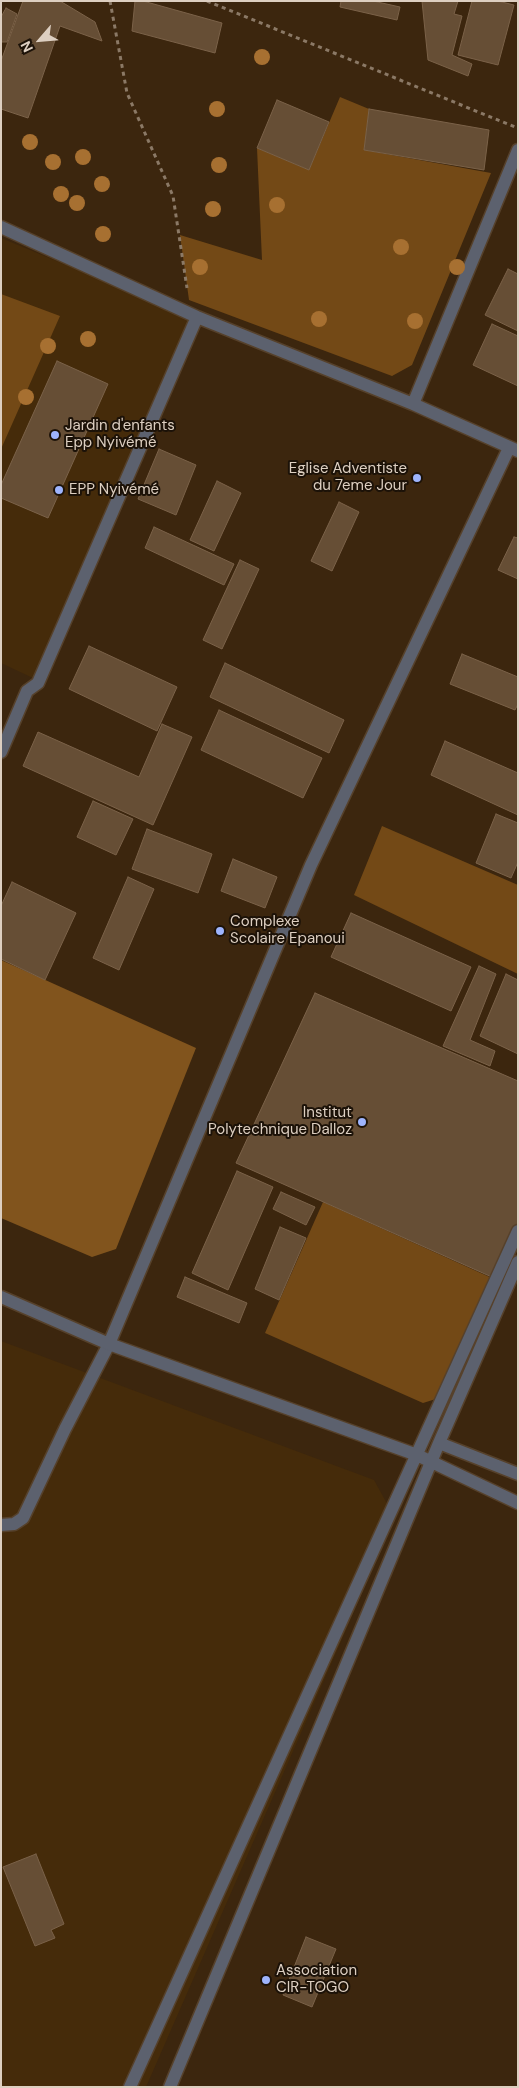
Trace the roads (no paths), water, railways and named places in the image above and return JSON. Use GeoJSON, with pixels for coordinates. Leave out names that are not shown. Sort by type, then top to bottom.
{"type":"FeatureCollection","features":[{"type":"Feature","properties":{"kind":"street"},"geometry":{"type":"LineString","coordinates":[[412,404],[518,150]]}},
{"type":"Feature","properties":{"kind":"street"},"geometry":{"type":"LineString","coordinates":[[1,227],[196,316],[412,404],[514,450],[310,865],[109,1344],[65,1429],[23,1518],[14,1524],[1,1525]]}},
{"type":"Feature","properties":{"kind":"street"},"geometry":{"type":"LineString","coordinates":[[1,752],[27,691],[38,683],[196,316]]}},
{"type":"Feature","properties":{"kind":"street"},"geometry":{"type":"LineString","coordinates":[[130,2087],[518,1231]]}},
{"type":"Feature","properties":{"kind":"street"},"geometry":{"type":"LineString","coordinates":[[170,2087],[440,1443],[518,1262]]}},
{"type":"Feature","properties":{"kind":"street"},"geometry":{"type":"LineString","coordinates":[[1,1298],[109,1344],[416,1455],[518,1504]]}},
{"type":"Feature","properties":{"kind":"street"},"geometry":{"type":"LineString","coordinates":[[440,1443],[518,1474]]}},
{"type":"Feature","properties":{"kind":"place","name":"Jardin d'enfants Epp Nyivémé"},"geometry":{"type":"Point","coordinates":[55,435]}},
{"type":"Feature","properties":{"kind":"place","name":"Eglise Adventiste du 7eme Jour"},"geometry":{"type":"Point","coordinates":[417,478]}},
{"type":"Feature","properties":{"kind":"place","name":"EPP Nyivémé"},"geometry":{"type":"Point","coordinates":[59,490]}},
{"type":"Feature","properties":{"kind":"place","name":"Complexe Scolaire Epanoui"},"geometry":{"type":"Point","coordinates":[220,931]}},
{"type":"Feature","properties":{"kind":"place","name":"Institut Polytechnique Dalloz"},"geometry":{"type":"Point","coordinates":[362,1122]}},
{"type":"Feature","properties":{"kind":"place","name":"Association CIR-TOGO"},"geometry":{"type":"Point","coordinates":[266,1980]}}]}
